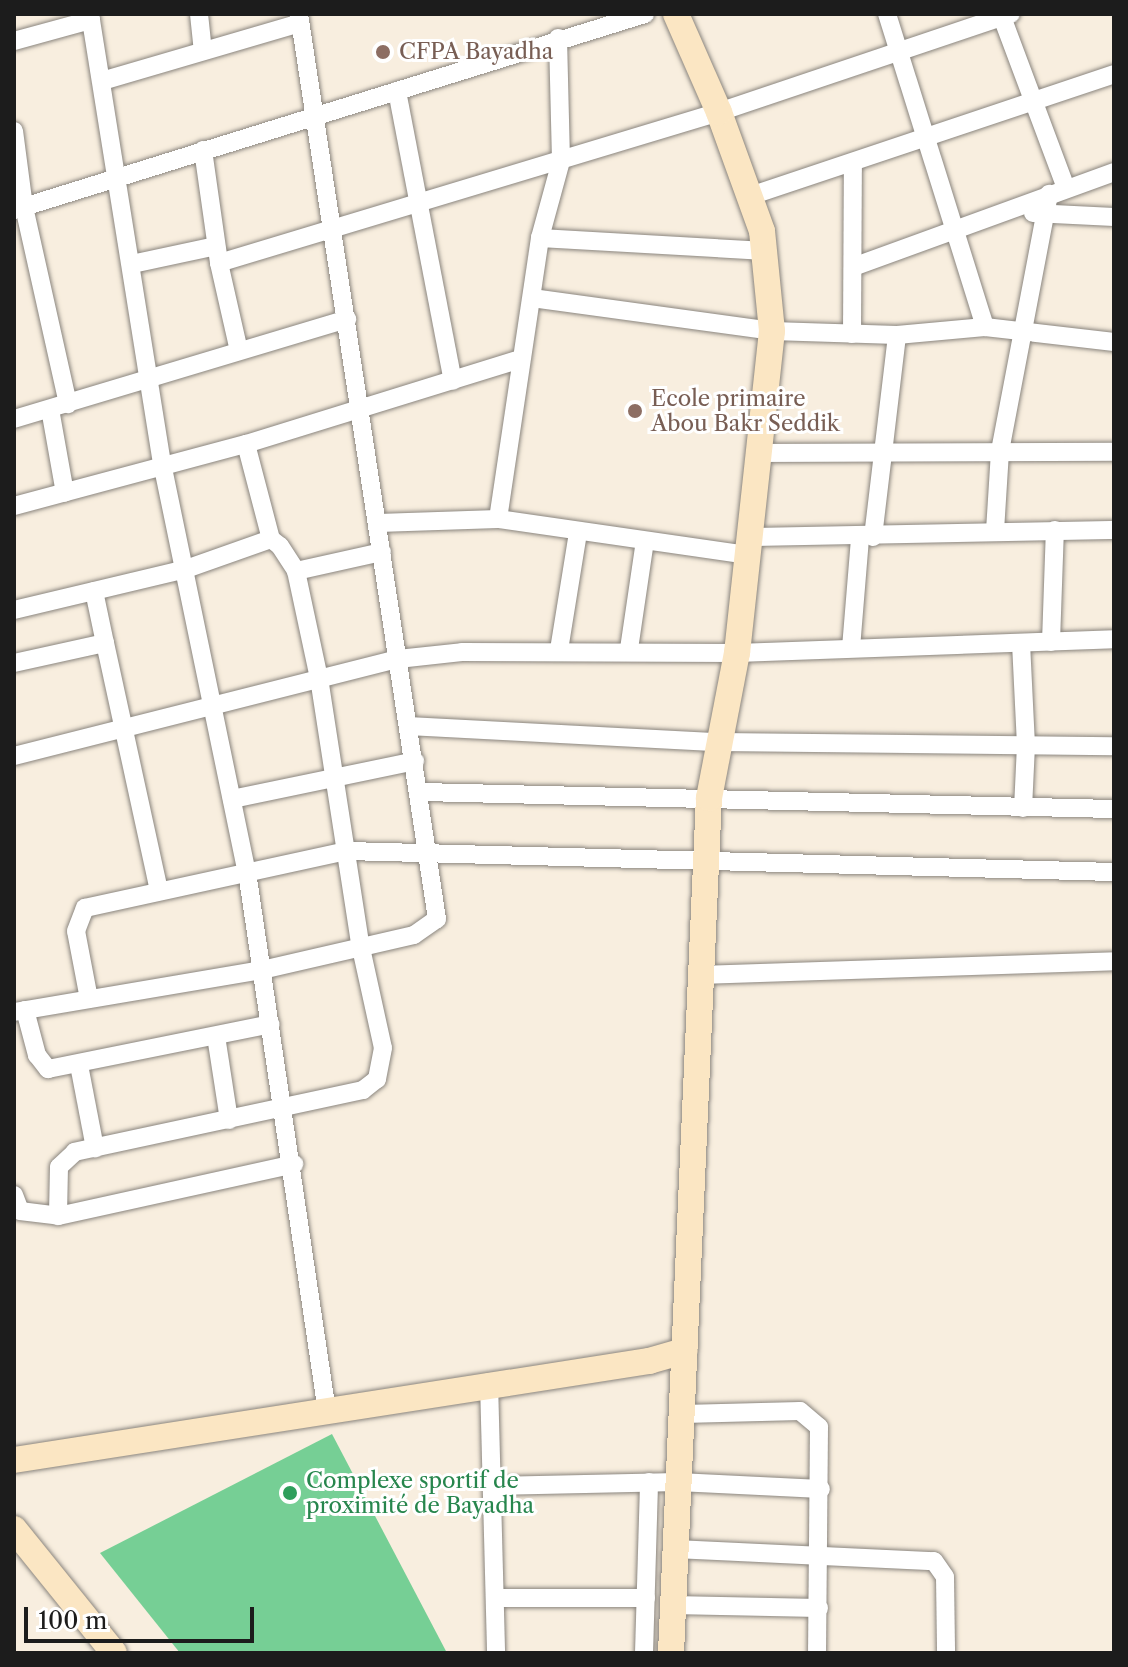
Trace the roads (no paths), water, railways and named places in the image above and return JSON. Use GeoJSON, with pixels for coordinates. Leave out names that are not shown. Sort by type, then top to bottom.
{"type":"FeatureCollection","features":[{"type":"Feature","properties":{"kind":"street"},"geometry":{"type":"LineString","coordinates":[[199,14],[203,51]]}},
{"type":"Feature","properties":{"kind":"street"},"geometry":{"type":"LineString","coordinates":[[19,208],[558,38],[645,14]]}},
{"type":"Feature","properties":{"kind":"street"},"geometry":{"type":"LineString","coordinates":[[649,1482],[644,1646],[671,1646],[709,798],[737,653],[772,331],[766,251],[750,196],[719,112],[676,14]]}},
{"type":"Feature","properties":{"kind":"street"},"geometry":{"type":"LineString","coordinates":[[887,14],[923,142],[956,231],[985,327]]}},
{"type":"Feature","properties":{"kind":"street"},"geometry":{"type":"LineString","coordinates":[[132,264],[218,254],[330,230],[422,204],[719,112],[1006,15],[1035,102],[1058,191],[1045,214],[1021,329],[1000,451],[995,531]]}},
{"type":"Feature","properties":{"kind":"street"},"geometry":{"type":"LineString","coordinates":[[14,41],[91,17],[163,468],[247,872],[294,1164],[312,1330],[327,1412]]}},
{"type":"Feature","properties":{"kind":"street"},"geometry":{"type":"LineString","coordinates":[[102,81],[299,18],[318,114],[330,230],[362,410],[408,726],[422,792],[438,905],[431,927],[361,948],[262,970],[20,1011],[40,1063],[48,1069],[271,1024]]}},
{"type":"Feature","properties":{"kind":"street"},"geometry":{"type":"LineString","coordinates":[[498,519],[540,238],[561,161],[558,38]]}},
{"type":"Feature","properties":{"kind":"street"},"geometry":{"type":"LineString","coordinates":[[750,196],[923,142],[1114,74]]}},
{"type":"Feature","properties":{"kind":"street"},"geometry":{"type":"LineString","coordinates":[[397,91],[422,204],[453,381]]}},
{"type":"Feature","properties":{"kind":"street"},"geometry":{"type":"LineString","coordinates":[[14,131],[19,208],[59,407],[65,493]]}},
{"type":"Feature","properties":{"kind":"street"},"geometry":{"type":"LineString","coordinates":[[203,150],[218,254],[239,351]]}},
{"type":"Feature","properties":{"kind":"street"},"geometry":{"type":"LineString","coordinates":[[852,334],[853,165]]}},
{"type":"Feature","properties":{"kind":"street"},"geometry":{"type":"LineString","coordinates":[[853,267],[1114,172]]}},
{"type":"Feature","properties":{"kind":"street"},"geometry":{"type":"LineString","coordinates":[[1009,210],[1114,217]]}},
{"type":"Feature","properties":{"kind":"street"},"geometry":{"type":"LineString","coordinates":[[540,238],[766,251]]}},
{"type":"Feature","properties":{"kind":"street"},"geometry":{"type":"LineString","coordinates":[[532,298],[772,331],[897,335],[985,327],[1114,342]]}},
{"type":"Feature","properties":{"kind":"street"},"geometry":{"type":"LineString","coordinates":[[14,419],[150,382],[239,351],[347,319]]}},
{"type":"Feature","properties":{"kind":"street"},"geometry":{"type":"LineString","coordinates":[[851,648],[897,335]]}},
{"type":"Feature","properties":{"kind":"street"},"geometry":{"type":"LineString","coordinates":[[14,506],[246,444],[521,359]]}},
{"type":"Feature","properties":{"kind":"street"},"geometry":{"type":"LineString","coordinates":[[58,1216],[57,1179],[63,1160],[95,1148],[363,1090],[377,1079],[383,1048],[361,948],[319,678],[296,571],[271,539],[246,444]]}},
{"type":"Feature","properties":{"kind":"street"},"geometry":{"type":"LineString","coordinates":[[761,453],[1114,452]]}},
{"type":"Feature","properties":{"kind":"street"},"geometry":{"type":"LineString","coordinates":[[378,523],[498,519],[645,541],[749,546],[995,531],[1114,530]]}},
{"type":"Feature","properties":{"kind":"street"},"geometry":{"type":"LineString","coordinates":[[1051,642],[1055,530]]}},
{"type":"Feature","properties":{"kind":"street"},"geometry":{"type":"LineString","coordinates":[[559,650],[578,533]]}},
{"type":"Feature","properties":{"kind":"street"},"geometry":{"type":"LineString","coordinates":[[14,610],[186,569],[271,539]]}},
{"type":"Feature","properties":{"kind":"street"},"geometry":{"type":"LineString","coordinates":[[629,649],[645,541]]}},
{"type":"Feature","properties":{"kind":"street"},"geometry":{"type":"LineString","coordinates":[[296,571],[382,552]]}},
{"type":"Feature","properties":{"kind":"street"},"geometry":{"type":"LineString","coordinates":[[94,591],[159,891]]}},
{"type":"Feature","properties":{"kind":"street"},"geometry":{"type":"LineString","coordinates":[[14,756],[398,659],[559,650],[737,653],[1114,639]]}},
{"type":"Feature","properties":{"kind":"street"},"geometry":{"type":"LineString","coordinates":[[15,658],[105,643]]}},
{"type":"Feature","properties":{"kind":"street"},"geometry":{"type":"LineString","coordinates":[[1021,643],[1026,745],[1023,808]]}},
{"type":"Feature","properties":{"kind":"street"},"geometry":{"type":"LineString","coordinates":[[408,726],[718,742],[1114,746]]}},
{"type":"Feature","properties":{"kind":"street"},"geometry":{"type":"LineString","coordinates":[[232,799],[415,761]]}},
{"type":"Feature","properties":{"kind":"street"},"geometry":{"type":"LineString","coordinates":[[422,792],[1114,809]]}},
{"type":"Feature","properties":{"kind":"street"},"geometry":{"type":"LineString","coordinates":[[89,999],[78,914],[85,908],[347,851],[1114,872]]}},
{"type":"Feature","properties":{"kind":"street"},"geometry":{"type":"LineString","coordinates":[[701,975],[1114,961]]}},
{"type":"Feature","properties":{"kind":"street"},"geometry":{"type":"LineString","coordinates":[[216,1036],[229,1120]]}},
{"type":"Feature","properties":{"kind":"street"},"geometry":{"type":"LineString","coordinates":[[79,1065],[95,1148]]}},
{"type":"Feature","properties":{"kind":"street"},"geometry":{"type":"LineString","coordinates":[[14,1195],[20,1211],[58,1216],[294,1164]]}},
{"type":"Feature","properties":{"kind":"street"},"geometry":{"type":"LineString","coordinates":[[14,1460],[327,1412],[489,1382],[649,1361],[685,1351]]}},
{"type":"Feature","properties":{"kind":"street"},"geometry":{"type":"LineString","coordinates":[[489,1382],[496,1653]]}},
{"type":"Feature","properties":{"kind":"street"},"geometry":{"type":"LineString","coordinates":[[683,1414],[800,1411],[811,1416],[822,1449],[817,1653]]}},
{"type":"Feature","properties":{"kind":"street"},"geometry":{"type":"LineString","coordinates":[[492,1486],[678,1482],[821,1489]]}},
{"type":"Feature","properties":{"kind":"street"},"geometry":{"type":"LineString","coordinates":[[14,1529],[114,1653]]}},
{"type":"Feature","properties":{"kind":"street"},"geometry":{"type":"LineString","coordinates":[[675,1549],[917,1559],[943,1568],[946,1653]]}},
{"type":"Feature","properties":{"kind":"street"},"geometry":{"type":"LineString","coordinates":[[495,1598],[646,1598]]}},
{"type":"Feature","properties":{"kind":"street"},"geometry":{"type":"LineString","coordinates":[[672,1605],[819,1608]]}},
{"type":"Feature","properties":{"kind":"place","name":"CFPA Bayadha"},"geometry":{"type":"Point","coordinates":[383,52]}},
{"type":"Feature","properties":{"kind":"place","name":"Ecole primaire Abou Bakr Seddik"},"geometry":{"type":"Point","coordinates":[635,411]}},
{"type":"Feature","properties":{"kind":"place","name":"Complexe sportif de proximité de Bayadha"},"geometry":{"type":"Point","coordinates":[290,1493]}}]}
